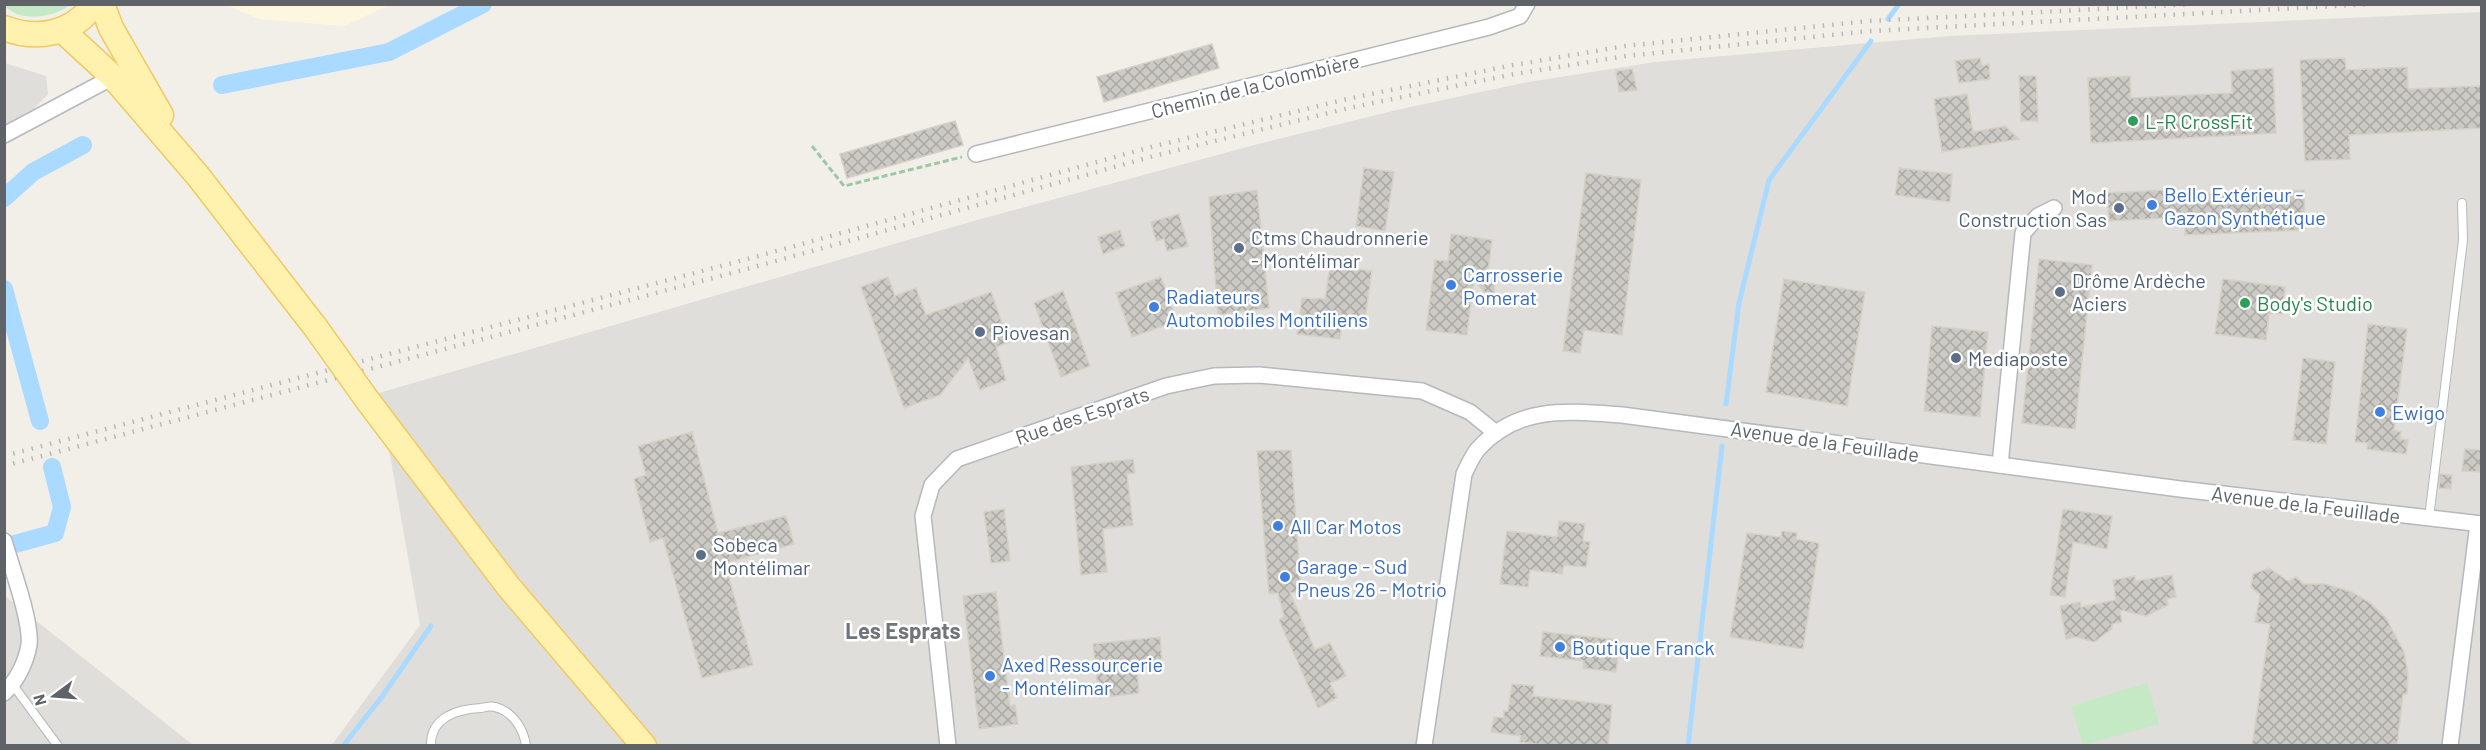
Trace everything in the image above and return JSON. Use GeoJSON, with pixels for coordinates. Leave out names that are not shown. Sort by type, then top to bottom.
{"type":"FeatureCollection","features":[{"type":"Feature","properties":{"kind":"main road"},"geometry":{"type":"LineString","coordinates":[[4,28],[26,35],[44,35],[62,30],[77,22],[94,4]]}},
{"type":"Feature","properties":{"kind":"main road"},"geometry":{"type":"LineString","coordinates":[[102,4],[111,27],[139,78],[198,176]]}},
{"type":"Feature","properties":{"kind":"main road"},"geometry":{"type":"LineString","coordinates":[[62,30],[113,77],[198,176],[316,328],[368,401],[508,586],[644,746]]}},
{"type":"Feature","properties":{"kind":"street","name":"Chemin de la Colombière"},"geometry":{"type":"LineString","coordinates":[[976,154],[1489,27],[1520,16],[1527,4]]}},
{"type":"Feature","properties":{"kind":"street"},"geometry":{"type":"LineString","coordinates":[[4,135],[113,77]]}},
{"type":"Feature","properties":{"kind":"street"},"geometry":{"type":"LineString","coordinates":[[2000,465],[2023,233],[2038,216],[2054,208]]}},
{"type":"Feature","properties":{"kind":"street","name":"Rue des Esprats"},"geometry":{"type":"LineString","coordinates":[[948,746],[923,516],[932,485],[957,459],[1166,386],[1214,376],[1259,375],[1422,391],[1470,412],[1496,434]]}},
{"type":"Feature","properties":{"kind":"street","name":"Avenue de la Feuillade"},"geometry":{"type":"LineString","coordinates":[[1424,746],[1464,474],[1476,451],[1496,434],[1518,419],[1544,413],[1581,412],[1704,425],[2180,489],[2480,524]]}},
{"type":"Feature","properties":{"kind":"street"},"geometry":{"type":"LineString","coordinates":[[2450,746],[2480,524]]}},
{"type":"Feature","properties":{"kind":"street"},"geometry":{"type":"LineString","coordinates":[[4,541],[27,622],[29,643],[23,664],[9,689]]}},
{"type":"Feature","properties":{"kind":"lane"},"geometry":{"type":"LineString","coordinates":[[2429,518],[2463,240],[2462,203]]}},
{"type":"Feature","properties":{"kind":"lane"},"geometry":{"type":"LineString","coordinates":[[9,689],[58,746]]}},
{"type":"Feature","properties":{"kind":"lane"},"geometry":{"type":"LineString","coordinates":[[431,746],[431,737],[444,717],[461,709],[496,707],[517,721],[525,735],[526,746]]}},
{"type":"Feature","properties":{"kind":"path"},"geometry":{"type":"LineString","coordinates":[[812,146],[844,186],[976,154]]}},
{"type":"Feature","properties":{"kind":"shaded area"},"geometry":{"type":"Polygon","coordinates":[[[227,5],[389,5],[344,26],[259,19],[227,5]]]}},
{"type":"Feature","properties":{"kind":"shaded area"},"geometry":{"type":"Polygon","coordinates":[[[2481,12],[2481,745],[331,746],[420,625],[379,393],[977,220],[1258,144],[1401,109],[1523,83],[1655,62],[1949,36],[2481,12]]]}},
{"type":"Feature","properties":{"kind":"shaded area"},"geometry":{"type":"Polygon","coordinates":[[[5,63],[46,76],[48,94],[32,111],[5,125],[5,63]]]}},
{"type":"Feature","properties":{"kind":"shaded area"},"geometry":{"type":"Polygon","coordinates":[[[5,596],[193,745],[5,745],[5,596]]]}},
{"type":"Feature","properties":{"kind":"green space"},"geometry":{"type":"Polygon","coordinates":[[[4,5],[70,5],[55,13],[36,17],[10,11],[4,5]]]}},
{"type":"Feature","properties":{"kind":"green space"},"geometry":{"type":"Polygon","coordinates":[[[2147,683],[2159,724],[2083,745],[2071,706],[2147,683]]]}},
{"type":"Feature","properties":{"kind":"building"},"geometry":{"type":"Polygon","coordinates":[[[1212,44],[1219,68],[1104,102],[1097,77],[1212,44]]]}},
{"type":"Feature","properties":{"kind":"building"},"geometry":{"type":"Polygon","coordinates":[[[1980,58],[1982,66],[1989,64],[1990,79],[1959,83],[1955,61],[1980,58]]]}},
{"type":"Feature","properties":{"kind":"building"},"geometry":{"type":"Polygon","coordinates":[[[2345,58],[2346,70],[2407,67],[2408,89],[2481,86],[2481,128],[2349,135],[2350,159],[2305,161],[2300,60],[2345,58]]]}},
{"type":"Feature","properties":{"kind":"building"},"geometry":{"type":"Polygon","coordinates":[[[2273,68],[2276,133],[2091,143],[2088,78],[2130,76],[2131,98],[2232,93],[2231,71],[2273,68]]]}},
{"type":"Feature","properties":{"kind":"building"},"geometry":{"type":"Polygon","coordinates":[[[1632,69],[1637,90],[1619,92],[1616,71],[1632,69]]]}},
{"type":"Feature","properties":{"kind":"building"},"geometry":{"type":"Polygon","coordinates":[[[2019,76],[2036,76],[2038,121],[2021,121],[2019,76]]]}},
{"type":"Feature","properties":{"kind":"building"},"geometry":{"type":"Polygon","coordinates":[[[1967,94],[1973,132],[2005,126],[2019,139],[1942,152],[1934,99],[1967,94]]]}},
{"type":"Feature","properties":{"kind":"building"},"geometry":{"type":"Polygon","coordinates":[[[955,121],[963,145],[847,178],[840,154],[955,121]]]}},
{"type":"Feature","properties":{"kind":"building"},"geometry":{"type":"Polygon","coordinates":[[[1364,168],[1394,172],[1385,231],[1356,226],[1364,168]]]}},
{"type":"Feature","properties":{"kind":"building"},"geometry":{"type":"Polygon","coordinates":[[[1899,168],[1952,174],[1950,202],[1895,195],[1899,168]]]}},
{"type":"Feature","properties":{"kind":"building"},"geometry":{"type":"Polygon","coordinates":[[[1586,173],[1641,180],[1622,335],[1584,330],[1580,353],[1563,351],[1586,173]]]}},
{"type":"Feature","properties":{"kind":"building"},"geometry":{"type":"Polygon","coordinates":[[[1257,190],[1269,308],[1218,315],[1209,197],[1257,190]]]}},
{"type":"Feature","properties":{"kind":"building"},"geometry":{"type":"Polygon","coordinates":[[[2167,190],[2167,195],[2304,190],[2305,230],[2185,235],[2185,217],[2109,221],[2107,193],[2167,190]]]}},
{"type":"Feature","properties":{"kind":"building"},"geometry":{"type":"Polygon","coordinates":[[[1179,214],[1188,246],[1167,251],[1164,239],[1156,241],[1151,222],[1179,214]]]}},
{"type":"Feature","properties":{"kind":"building"},"geometry":{"type":"Polygon","coordinates":[[[1120,230],[1125,246],[1103,254],[1098,237],[1120,230]]]}},
{"type":"Feature","properties":{"kind":"building"},"geometry":{"type":"Polygon","coordinates":[[[1451,234],[1492,240],[1487,279],[1495,280],[1493,303],[1474,279],[1467,335],[1426,330],[1435,260],[1448,261],[1451,234]]]}},
{"type":"Feature","properties":{"kind":"building"},"geometry":{"type":"Polygon","coordinates":[[[2039,259],[2092,265],[2075,429],[2022,423],[2039,259]]]}},
{"type":"Feature","properties":{"kind":"building"},"geometry":{"type":"Polygon","coordinates":[[[1330,266],[1372,271],[1365,318],[1343,315],[1340,339],[1297,334],[1302,298],[1325,299],[1330,266]]]}},
{"type":"Feature","properties":{"kind":"building"},"geometry":{"type":"Polygon","coordinates":[[[888,277],[895,296],[916,288],[926,315],[991,292],[1009,342],[996,347],[1006,380],[980,390],[968,358],[940,395],[904,408],[861,287],[888,277]]]}},
{"type":"Feature","properties":{"kind":"building"},"geometry":{"type":"Polygon","coordinates":[[[1161,277],[1177,321],[1132,337],[1116,293],[1161,277]]]}},
{"type":"Feature","properties":{"kind":"building"},"geometry":{"type":"Polygon","coordinates":[[[1784,279],[1865,292],[1847,406],[1766,392],[1784,279]]]}},
{"type":"Feature","properties":{"kind":"building"},"geometry":{"type":"Polygon","coordinates":[[[2223,279],[2285,287],[2282,314],[2269,313],[2266,340],[2215,334],[2223,279]]]}},
{"type":"Feature","properties":{"kind":"building"},"geometry":{"type":"Polygon","coordinates":[[[1063,291],[1090,366],[1061,377],[1034,303],[1063,291]]]}},
{"type":"Feature","properties":{"kind":"building"},"geometry":{"type":"Polygon","coordinates":[[[2368,324],[2407,329],[2394,430],[2401,432],[2400,439],[2408,440],[2406,454],[2367,449],[2368,443],[2355,442],[2368,324]]]}},
{"type":"Feature","properties":{"kind":"building"},"geometry":{"type":"Polygon","coordinates":[[[1932,326],[1988,332],[1980,417],[1924,411],[1932,326]]]}},
{"type":"Feature","properties":{"kind":"building"},"geometry":{"type":"Polygon","coordinates":[[[2303,358],[2335,362],[2326,444],[2293,440],[2303,358]]]}},
{"type":"Feature","properties":{"kind":"building"},"geometry":{"type":"Polygon","coordinates":[[[692,432],[718,533],[786,516],[794,544],[725,563],[753,665],[702,678],[663,538],[650,542],[634,479],[646,475],[638,446],[692,432]]]}},
{"type":"Feature","properties":{"kind":"building"},"geometry":{"type":"Polygon","coordinates":[[[2465,449],[2481,450],[2481,472],[2462,471],[2465,449]]]}},
{"type":"Feature","properties":{"kind":"building"},"geometry":{"type":"Polygon","coordinates":[[[1291,450],[1301,592],[1290,593],[1315,650],[1330,643],[1346,676],[1330,683],[1337,698],[1318,708],[1279,620],[1284,616],[1278,593],[1269,594],[1257,451],[1291,450]]]}},
{"type":"Feature","properties":{"kind":"building"},"geometry":{"type":"Polygon","coordinates":[[[1133,459],[1135,473],[1127,474],[1133,525],[1103,529],[1107,572],[1081,575],[1071,467],[1133,459]]]}},
{"type":"Feature","properties":{"kind":"building"},"geometry":{"type":"Polygon","coordinates":[[[2440,474],[2452,475],[2451,489],[2439,488],[2440,474]]]}},
{"type":"Feature","properties":{"kind":"building"},"geometry":{"type":"Polygon","coordinates":[[[1004,509],[1010,561],[991,563],[984,512],[1004,509]]]}},
{"type":"Feature","properties":{"kind":"building"},"geometry":{"type":"Polygon","coordinates":[[[2063,509],[2112,516],[2107,549],[2073,542],[2065,597],[2050,595],[2063,509]]]}},
{"type":"Feature","properties":{"kind":"building"},"geometry":{"type":"Polygon","coordinates":[[[1559,521],[1585,524],[1583,541],[1590,542],[1586,567],[1564,565],[1562,574],[1530,570],[1528,587],[1500,584],[1507,531],[1557,537],[1559,521]]]}},
{"type":"Feature","properties":{"kind":"building"},"geometry":{"type":"Polygon","coordinates":[[[1782,531],[1797,533],[1796,539],[1819,543],[1803,649],[1730,637],[1747,533],[1781,537],[1782,531]]]}},
{"type":"Feature","properties":{"kind":"building"},"geometry":{"type":"Polygon","coordinates":[[[2269,568],[2288,581],[2296,577],[2304,584],[2325,584],[2352,592],[2369,602],[2386,618],[2404,652],[2408,673],[2407,694],[2403,694],[2397,746],[2252,746],[2270,624],[2255,622],[2260,595],[2251,587],[2253,574],[2269,568]]]}},
{"type":"Feature","properties":{"kind":"building"},"geometry":{"type":"Polygon","coordinates":[[[2172,575],[2176,597],[2167,599],[2168,605],[2146,616],[2120,610],[2122,622],[2112,624],[2112,629],[2094,642],[2076,637],[2066,639],[2060,606],[2080,602],[2081,607],[2116,600],[2113,580],[2135,576],[2135,581],[2172,575]]]}},
{"type":"Feature","properties":{"kind":"building"},"geometry":{"type":"Polygon","coordinates":[[[996,592],[1010,706],[1015,705],[1018,724],[979,729],[963,596],[996,592]]]}},
{"type":"Feature","properties":{"kind":"building"},"geometry":{"type":"Polygon","coordinates":[[[1543,632],[1620,640],[1616,672],[1583,668],[1584,661],[1540,656],[1543,632]]]}},
{"type":"Feature","properties":{"kind":"building"},"geometry":{"type":"Polygon","coordinates":[[[1160,637],[1162,662],[1146,665],[1146,669],[1137,670],[1139,693],[1099,698],[1093,644],[1160,637]]]}},
{"type":"Feature","properties":{"kind":"building"},"geometry":{"type":"Polygon","coordinates":[[[1512,684],[1534,686],[1533,696],[1612,705],[1608,746],[1553,746],[1520,742],[1521,736],[1491,732],[1494,717],[1504,718],[1504,711],[1508,711],[1512,684]]]}},
{"type":"Feature","properties":{"kind":"waterway"},"geometry":{"type":"LineString","coordinates":[[222,85],[389,52],[483,4]]}},
{"type":"Feature","properties":{"kind":"waterway"},"geometry":{"type":"LineString","coordinates":[[1888,19],[1899,4]]}},
{"type":"Feature","properties":{"kind":"waterway"},"geometry":{"type":"LineString","coordinates":[[1726,404],[1739,303],[1769,180],[1871,41]]}},
{"type":"Feature","properties":{"kind":"waterway"},"geometry":{"type":"LineString","coordinates":[[4,198],[33,172],[83,145]]}},
{"type":"Feature","properties":{"kind":"waterway"},"geometry":{"type":"LineString","coordinates":[[4,289],[40,421]]}},
{"type":"Feature","properties":{"kind":"waterway"},"geometry":{"type":"LineString","coordinates":[[1688,746],[1722,446]]}},
{"type":"Feature","properties":{"kind":"waterway"},"geometry":{"type":"LineString","coordinates":[[4,547],[55,533],[62,507],[52,467]]}},
{"type":"Feature","properties":{"kind":"waterway"},"geometry":{"type":"LineString","coordinates":[[343,746],[381,698],[431,626]]}},
{"type":"Feature","properties":{"kind":"railway"},"geometry":{"type":"LineString","coordinates":[[4,456],[755,257],[1151,147],[1347,99],[1508,66],[1625,46],[1869,21],[2193,4]]}},
{"type":"Feature","properties":{"kind":"railway"},"geometry":{"type":"LineString","coordinates":[[4,466],[758,266],[1154,156],[1349,108],[1509,75],[1626,56],[1870,31],[2372,4]]}},
{"type":"Feature","properties":{"kind":"place","name":"L-R CrossFit"},"geometry":{"type":"Point","coordinates":[2133,121]}},
{"type":"Feature","properties":{"kind":"place","name":"Bello Extérieur - Gazon Synthétique"},"geometry":{"type":"Point","coordinates":[2152,205]}},
{"type":"Feature","properties":{"kind":"place","name":"Mod Construction Sas"},"geometry":{"type":"Point","coordinates":[2119,208]}},
{"type":"Feature","properties":{"kind":"place","name":"Ctms Chaudronnerie - Montélimar"},"geometry":{"type":"Point","coordinates":[1239,248]}},
{"type":"Feature","properties":{"kind":"place","name":"Carrosserie Pomerat"},"geometry":{"type":"Point","coordinates":[1451,285]}},
{"type":"Feature","properties":{"kind":"place","name":"Drôme Ardèche Aciers"},"geometry":{"type":"Point","coordinates":[2060,292]}},
{"type":"Feature","properties":{"kind":"place","name":"Body's Studio"},"geometry":{"type":"Point","coordinates":[2245,303]}},
{"type":"Feature","properties":{"kind":"place","name":"Radiateurs Automobiles Montiliens"},"geometry":{"type":"Point","coordinates":[1154,307]}},
{"type":"Feature","properties":{"kind":"place","name":"Piovesan"},"geometry":{"type":"Point","coordinates":[980,332]}},
{"type":"Feature","properties":{"kind":"place","name":"Mediaposte"},"geometry":{"type":"Point","coordinates":[1956,358]}},
{"type":"Feature","properties":{"kind":"place","name":"Ewigo"},"geometry":{"type":"Point","coordinates":[2380,412]}},
{"type":"Feature","properties":{"kind":"place","name":"All Car Motos"},"geometry":{"type":"Point","coordinates":[1278,526]}},
{"type":"Feature","properties":{"kind":"place","name":"Sobeca Montélimar"},"geometry":{"type":"Point","coordinates":[701,555]}},
{"type":"Feature","properties":{"kind":"place","name":"Garage - Sud Pneus 26 - Motrio"},"geometry":{"type":"Point","coordinates":[1285,577]}},
{"type":"Feature","properties":{"kind":"place","name":"Boutique Franck"},"geometry":{"type":"Point","coordinates":[1560,647]}},
{"type":"Feature","properties":{"kind":"place","name":"Axed Ressourcerie - Montélimar"},"geometry":{"type":"Point","coordinates":[990,676]}},
{"type":"Feature","properties":{"kind":"district","name":"Les Esprats"},"geometry":{"type":"Point","coordinates":[903,630]}}]}
